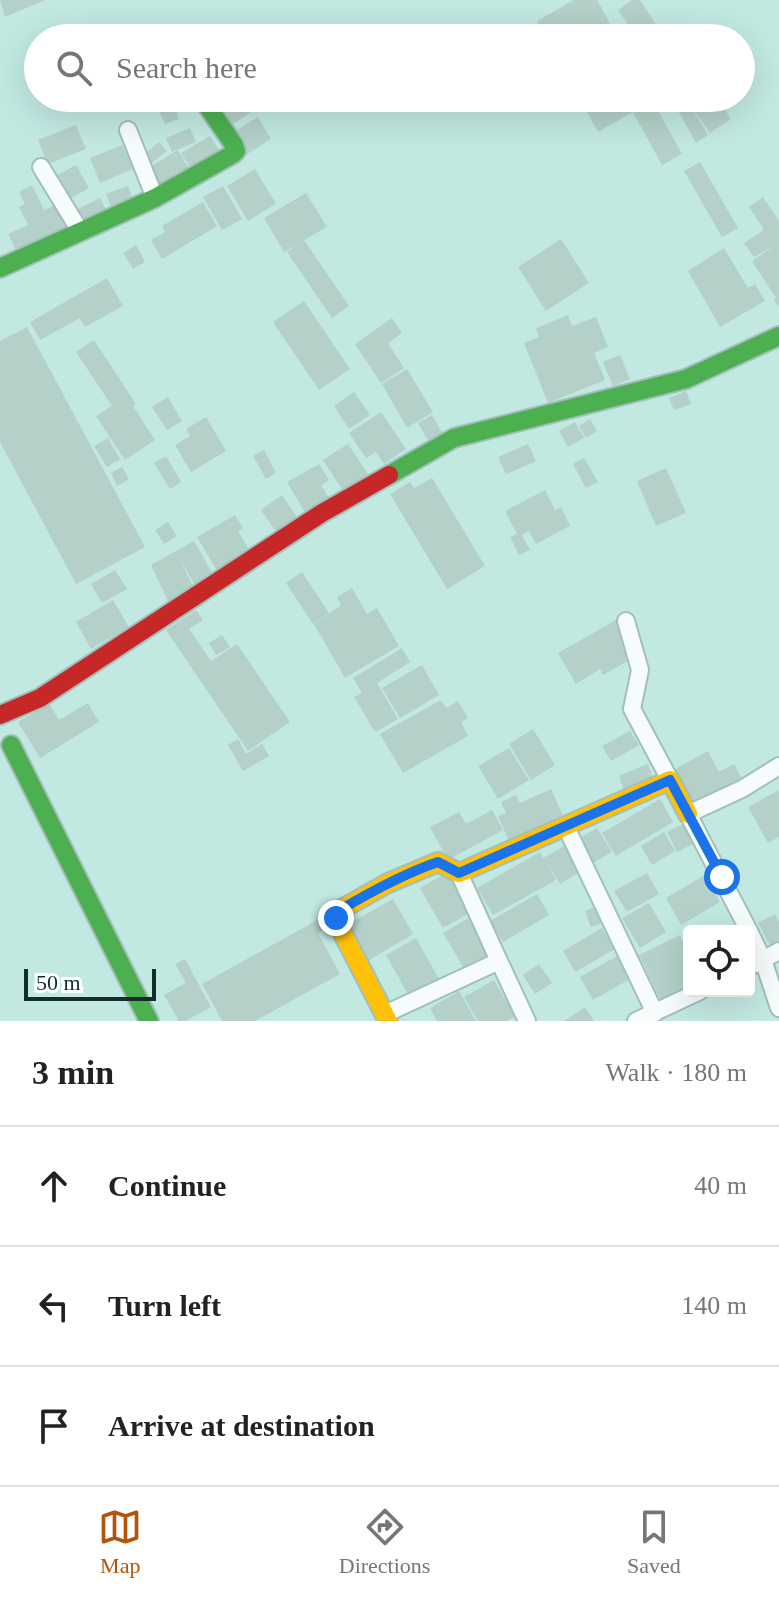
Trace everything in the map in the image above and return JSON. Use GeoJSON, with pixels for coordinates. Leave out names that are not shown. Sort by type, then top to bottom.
{"type":"FeatureCollection","features":[{"type":"Feature","properties":{"kind":"street"},"geometry":{"type":"LineString","coordinates":[[0,267],[155,198],[219,164],[236,151],[211,112]]}},
{"type":"Feature","properties":{"kind":"street"},"geometry":{"type":"LineString","coordinates":[[128,130],[155,198]]}},
{"type":"Feature","properties":{"kind":"street"},"geometry":{"type":"LineString","coordinates":[[41,167],[80,231]]}},
{"type":"Feature","properties":{"kind":"street"},"geometry":{"type":"LineString","coordinates":[[0,715],[40,698],[322,513],[454,438],[686,379],[779,336]]}},
{"type":"Feature","properties":{"kind":"street"},"geometry":{"type":"LineString","coordinates":[[626,621],[640,670],[632,709],[746,925]]}},
{"type":"Feature","properties":{"kind":"street"},"geometry":{"type":"LineString","coordinates":[[11,745],[149,1021]]}},
{"type":"Feature","properties":{"kind":"street"},"geometry":{"type":"LineString","coordinates":[[688,814],[742,789],[779,766]]}},
{"type":"Feature","properties":{"kind":"street"},"geometry":{"type":"LineString","coordinates":[[459,873],[670,780]]}},
{"type":"Feature","properties":{"kind":"street"},"geometry":{"type":"LineString","coordinates":[[566,827],[655,1013]]}},
{"type":"Feature","properties":{"kind":"street"},"geometry":{"type":"LineString","coordinates":[[499,961],[387,1018],[336,918],[340,910],[386,883],[438,862],[459,873],[527,1021]]}},
{"type":"Feature","properties":{"kind":"street"},"geometry":{"type":"LineString","coordinates":[[779,951],[756,964],[779,1008]]}},
{"type":"Feature","properties":{"kind":"street"},"geometry":{"type":"LineString","coordinates":[[636,1021],[688,997]]}},
{"type":"Feature","properties":{"kind":"building"},"geometry":{"type":"Polygon","coordinates":[[[0,0],[45,0],[5,17],[0,0]]]}},
{"type":"Feature","properties":{"kind":"building"},"geometry":{"type":"Polygon","coordinates":[[[574,0],[597,0],[610,24],[539,24],[537,21],[574,0]]]}},
{"type":"Feature","properties":{"kind":"building"},"geometry":{"type":"Polygon","coordinates":[[[632,0],[640,0],[656,24],[628,24],[618,10],[632,0]]]}},
{"type":"Feature","properties":{"kind":"building"},"geometry":{"type":"Polygon","coordinates":[[[160,112],[176,112],[179,119],[165,124],[160,112]]]}},
{"type":"Feature","properties":{"kind":"building"},"geometry":{"type":"Polygon","coordinates":[[[221,112],[252,112],[230,126],[221,112]]]}},
{"type":"Feature","properties":{"kind":"building"},"geometry":{"type":"Polygon","coordinates":[[[587,112],[633,112],[598,132],[587,112]]]}},
{"type":"Feature","properties":{"kind":"building"},"geometry":{"type":"Polygon","coordinates":[[[633,112],[659,112],[682,154],[662,165],[633,112]]]}},
{"type":"Feature","properties":{"kind":"building"},"geometry":{"type":"Polygon","coordinates":[[[679,112],[694,112],[708,135],[696,143],[679,112]]]}},
{"type":"Feature","properties":{"kind":"building"},"geometry":{"type":"Polygon","coordinates":[[[695,112],[726,112],[731,119],[710,133],[695,112]]]}},
{"type":"Feature","properties":{"kind":"building"},"geometry":{"type":"Polygon","coordinates":[[[258,117],[271,139],[244,156],[230,134],[258,117]]]}},
{"type":"Feature","properties":{"kind":"building"},"geometry":{"type":"Polygon","coordinates":[[[76,125],[86,149],[48,164],[38,140],[76,125]]]}},
{"type":"Feature","properties":{"kind":"building"},"geometry":{"type":"Polygon","coordinates":[[[190,128],[196,142],[172,152],[166,138],[190,128]]]}},
{"type":"Feature","properties":{"kind":"building"},"geometry":{"type":"Polygon","coordinates":[[[210,136],[224,158],[195,175],[181,153],[210,136]]]}},
{"type":"Feature","properties":{"kind":"building"},"geometry":{"type":"Polygon","coordinates":[[[159,142],[167,151],[149,165],[142,156],[159,142]]]}},
{"type":"Feature","properties":{"kind":"building"},"geometry":{"type":"Polygon","coordinates":[[[122,145],[133,169],[100,183],[90,158],[122,145]]]}},
{"type":"Feature","properties":{"kind":"building"},"geometry":{"type":"Polygon","coordinates":[[[178,150],[192,174],[162,191],[148,168],[178,150]]]}},
{"type":"Feature","properties":{"kind":"building"},"geometry":{"type":"Polygon","coordinates":[[[700,162],[738,228],[722,237],[684,171],[700,162]]]}},
{"type":"Feature","properties":{"kind":"building"},"geometry":{"type":"Polygon","coordinates":[[[76,165],[89,188],[71,198],[58,175],[76,165]]]}},
{"type":"Feature","properties":{"kind":"building"},"geometry":{"type":"Polygon","coordinates":[[[255,169],[276,204],[248,221],[227,186],[255,169]]]}},
{"type":"Feature","properties":{"kind":"building"},"geometry":{"type":"Polygon","coordinates":[[[32,185],[44,210],[58,204],[69,227],[17,252],[8,234],[28,225],[19,207],[25,204],[19,192],[32,185]]]}},
{"type":"Feature","properties":{"kind":"building"},"geometry":{"type":"Polygon","coordinates":[[[128,186],[133,200],[111,208],[106,194],[128,186]]]}},
{"type":"Feature","properties":{"kind":"building"},"geometry":{"type":"Polygon","coordinates":[[[223,186],[242,219],[222,230],[203,197],[223,186]]]}},
{"type":"Feature","properties":{"kind":"building"},"geometry":{"type":"Polygon","coordinates":[[[306,193],[327,227],[304,240],[349,306],[332,318],[287,252],[297,245],[284,252],[264,218],[306,193]]]}},
{"type":"Feature","properties":{"kind":"building"},"geometry":{"type":"Polygon","coordinates":[[[763,197],[779,221],[779,307],[752,261],[774,246],[754,257],[744,243],[764,230],[749,207],[763,197]]]}},
{"type":"Feature","properties":{"kind":"building"},"geometry":{"type":"Polygon","coordinates":[[[100,198],[107,211],[86,223],[78,209],[100,198]]]}},
{"type":"Feature","properties":{"kind":"building"},"geometry":{"type":"Polygon","coordinates":[[[203,202],[217,226],[162,259],[151,240],[165,232],[162,226],[203,202]]]}},
{"type":"Feature","properties":{"kind":"building"},"geometry":{"type":"Polygon","coordinates":[[[561,239],[589,283],[546,311],[518,267],[561,239]]]}},
{"type":"Feature","properties":{"kind":"building"},"geometry":{"type":"Polygon","coordinates":[[[136,245],[145,262],[133,269],[123,253],[136,245]]]}},
{"type":"Feature","properties":{"kind":"building"},"geometry":{"type":"Polygon","coordinates":[[[724,248],[748,288],[755,284],[765,301],[720,327],[688,271],[724,248]]]}},
{"type":"Feature","properties":{"kind":"building"},"geometry":{"type":"Polygon","coordinates":[[[107,278],[123,306],[85,327],[80,318],[40,340],[30,322],[107,278]]]}},
{"type":"Feature","properties":{"kind":"building"},"geometry":{"type":"Polygon","coordinates":[[[304,301],[350,369],[319,390],[273,322],[304,301]]]}},
{"type":"Feature","properties":{"kind":"building"},"geometry":{"type":"Polygon","coordinates":[[[568,315],[572,326],[596,317],[608,347],[594,353],[605,380],[548,403],[524,343],[539,337],[536,328],[568,315]]]}},
{"type":"Feature","properties":{"kind":"building"},"geometry":{"type":"Polygon","coordinates":[[[392,318],[402,333],[388,343],[404,368],[381,383],[355,344],[392,318]]]}},
{"type":"Feature","properties":{"kind":"building"},"geometry":{"type":"Polygon","coordinates":[[[27,327],[145,547],[76,584],[0,442],[0,341],[27,327]]]}},
{"type":"Feature","properties":{"kind":"building"},"geometry":{"type":"Polygon","coordinates":[[[94,340],[136,404],[133,406],[155,440],[125,460],[96,416],[112,406],[76,352],[94,340]]]}},
{"type":"Feature","properties":{"kind":"building"},"geometry":{"type":"Polygon","coordinates":[[[620,355],[630,379],[613,386],[603,362],[620,355]]]}},
{"type":"Feature","properties":{"kind":"building"},"geometry":{"type":"Polygon","coordinates":[[[407,369],[433,412],[407,428],[382,384],[407,369]]]}},
{"type":"Feature","properties":{"kind":"building"},"geometry":{"type":"Polygon","coordinates":[[[686,391],[691,404],[674,410],[669,398],[686,391]]]}},
{"type":"Feature","properties":{"kind":"building"},"geometry":{"type":"Polygon","coordinates":[[[354,392],[370,415],[349,429],[334,406],[354,392]]]}},
{"type":"Feature","properties":{"kind":"building"},"geometry":{"type":"Polygon","coordinates":[[[168,397],[182,421],[167,430],[152,407],[168,397]]]}},
{"type":"Feature","properties":{"kind":"building"},"geometry":{"type":"Polygon","coordinates":[[[381,412],[406,449],[384,464],[376,452],[366,458],[349,433],[381,412]]]}},
{"type":"Feature","properties":{"kind":"building"},"geometry":{"type":"Polygon","coordinates":[[[432,415],[443,434],[429,442],[418,423],[432,415]]]}},
{"type":"Feature","properties":{"kind":"building"},"geometry":{"type":"Polygon","coordinates":[[[206,417],[226,451],[191,472],[175,445],[190,436],[186,429],[206,417]]]}},
{"type":"Feature","properties":{"kind":"building"},"geometry":{"type":"Polygon","coordinates":[[[590,419],[597,431],[586,438],[579,426],[590,419]]]}},
{"type":"Feature","properties":{"kind":"building"},"geometry":{"type":"Polygon","coordinates":[[[575,422],[584,438],[568,447],[559,431],[575,422]]]}},
{"type":"Feature","properties":{"kind":"building"},"geometry":{"type":"Polygon","coordinates":[[[108,438],[120,459],[107,467],[94,446],[108,438]]]}},
{"type":"Feature","properties":{"kind":"building"},"geometry":{"type":"Polygon","coordinates":[[[348,444],[370,477],[345,494],[323,460],[348,444]]]}},
{"type":"Feature","properties":{"kind":"building"},"geometry":{"type":"Polygon","coordinates":[[[528,444],[536,461],[506,474],[498,457],[528,444]]]}},
{"type":"Feature","properties":{"kind":"building"},"geometry":{"type":"Polygon","coordinates":[[[264,450],[276,473],[266,479],[253,456],[264,450]]]}},
{"type":"Feature","properties":{"kind":"building"},"geometry":{"type":"Polygon","coordinates":[[[166,456],[181,482],[170,489],[154,463],[166,456]]]}},
{"type":"Feature","properties":{"kind":"building"},"geometry":{"type":"Polygon","coordinates":[[[584,458],[598,482],[586,488],[573,464],[584,458]]]}},
{"type":"Feature","properties":{"kind":"building"},"geometry":{"type":"Polygon","coordinates":[[[319,464],[329,480],[321,485],[330,500],[306,514],[287,482],[319,464]]]}},
{"type":"Feature","properties":{"kind":"building"},"geometry":{"type":"Polygon","coordinates":[[[122,467],[129,479],[117,486],[111,473],[122,467]]]}},
{"type":"Feature","properties":{"kind":"building"},"geometry":{"type":"Polygon","coordinates":[[[666,468],[686,513],[656,526],[637,481],[666,468]]]}},
{"type":"Feature","properties":{"kind":"building"},"geometry":{"type":"Polygon","coordinates":[[[432,478],[485,566],[447,589],[390,494],[410,482],[414,488],[432,478]]]}},
{"type":"Feature","properties":{"kind":"building"},"geometry":{"type":"Polygon","coordinates":[[[545,490],[555,510],[561,507],[570,526],[536,544],[529,531],[522,535],[530,550],[519,555],[510,537],[517,534],[505,511],[545,490]]]}},
{"type":"Feature","properties":{"kind":"building"},"geometry":{"type":"Polygon","coordinates":[[[282,495],[298,519],[277,533],[261,510],[282,495]]]}},
{"type":"Feature","properties":{"kind":"building"},"geometry":{"type":"Polygon","coordinates":[[[235,515],[243,528],[238,531],[251,553],[218,572],[197,537],[235,515]]]}},
{"type":"Feature","properties":{"kind":"building"},"geometry":{"type":"Polygon","coordinates":[[[168,522],[177,536],[164,544],[155,530],[168,522]]]}},
{"type":"Feature","properties":{"kind":"building"},"geometry":{"type":"Polygon","coordinates":[[[194,541],[214,576],[196,587],[179,557],[194,589],[168,601],[151,565],[194,541]]]}},
{"type":"Feature","properties":{"kind":"building"},"geometry":{"type":"Polygon","coordinates":[[[115,570],[127,589],[102,603],[91,584],[115,570]]]}},
{"type":"Feature","properties":{"kind":"building"},"geometry":{"type":"Polygon","coordinates":[[[302,572],[329,613],[313,624],[286,583],[302,572]]]}},
{"type":"Feature","properties":{"kind":"building"},"geometry":{"type":"Polygon","coordinates":[[[352,588],[367,614],[377,608],[399,646],[345,678],[314,624],[341,605],[337,597],[352,588]]]}},
{"type":"Feature","properties":{"kind":"building"},"geometry":{"type":"Polygon","coordinates":[[[113,600],[129,627],[91,649],[76,622],[113,600]]]}},
{"type":"Feature","properties":{"kind":"building"},"geometry":{"type":"Polygon","coordinates":[[[196,610],[203,620],[189,629],[211,661],[237,644],[290,722],[248,751],[166,630],[196,610]]]}},
{"type":"Feature","properties":{"kind":"building"},"geometry":{"type":"Polygon","coordinates":[[[616,620],[630,643],[624,647],[631,659],[603,675],[600,669],[576,684],[558,653],[616,620]]]}},
{"type":"Feature","properties":{"kind":"building"},"geometry":{"type":"Polygon","coordinates":[[[222,635],[230,647],[216,655],[209,643],[222,635]]]}},
{"type":"Feature","properties":{"kind":"building"},"geometry":{"type":"Polygon","coordinates":[[[402,648],[410,662],[377,683],[398,719],[375,732],[354,697],[362,693],[353,678],[402,648]]]}},
{"type":"Feature","properties":{"kind":"building"},"geometry":{"type":"Polygon","coordinates":[[[422,665],[439,695],[400,718],[382,688],[422,665]]]}},
{"type":"Feature","properties":{"kind":"building"},"geometry":{"type":"Polygon","coordinates":[[[441,700],[446,708],[458,701],[468,718],[461,722],[468,736],[403,773],[380,734],[441,700]]]}},
{"type":"Feature","properties":{"kind":"building"},"geometry":{"type":"Polygon","coordinates":[[[49,703],[59,720],[88,703],[99,722],[40,758],[18,722],[49,703]]]}},
{"type":"Feature","properties":{"kind":"building"},"geometry":{"type":"Polygon","coordinates":[[[533,729],[555,765],[531,780],[509,744],[533,729]]]}},
{"type":"Feature","properties":{"kind":"building"},"geometry":{"type":"Polygon","coordinates":[[[630,731],[639,745],[611,761],[602,746],[630,731]]]}},
{"type":"Feature","properties":{"kind":"building"},"geometry":{"type":"Polygon","coordinates":[[[238,739],[246,754],[262,744],[269,756],[243,771],[228,745],[238,739]]]}},
{"type":"Feature","properties":{"kind":"building"},"geometry":{"type":"Polygon","coordinates":[[[509,748],[529,780],[498,799],[478,766],[509,748]]]}},
{"type":"Feature","properties":{"kind":"building"},"geometry":{"type":"Polygon","coordinates":[[[708,751],[719,772],[734,764],[742,779],[694,805],[675,769],[708,751]]]}},
{"type":"Feature","properties":{"kind":"building"},"geometry":{"type":"Polygon","coordinates":[[[648,764],[653,779],[624,790],[619,776],[648,764]]]}},
{"type":"Feature","properties":{"kind":"building"},"geometry":{"type":"Polygon","coordinates":[[[551,789],[563,816],[509,841],[498,816],[506,813],[501,802],[516,795],[520,803],[551,789]]]}},
{"type":"Feature","properties":{"kind":"building"},"geometry":{"type":"Polygon","coordinates":[[[779,790],[779,837],[768,843],[748,807],[779,790]]]}},
{"type":"Feature","properties":{"kind":"building"},"geometry":{"type":"Polygon","coordinates":[[[660,799],[673,822],[616,856],[602,833],[660,799]]]}},
{"type":"Feature","properties":{"kind":"building"},"geometry":{"type":"Polygon","coordinates":[[[492,810],[503,830],[448,860],[430,827],[459,812],[466,824],[492,810]]]}},
{"type":"Feature","properties":{"kind":"building"},"geometry":{"type":"Polygon","coordinates":[[[685,823],[695,843],[677,852],[667,832],[685,823]]]}},
{"type":"Feature","properties":{"kind":"building"},"geometry":{"type":"Polygon","coordinates":[[[597,828],[612,852],[593,863],[578,839],[597,828]]]}},
{"type":"Feature","properties":{"kind":"building"},"geometry":{"type":"Polygon","coordinates":[[[664,832],[675,851],[652,865],[641,846],[664,832]]]}},
{"type":"Feature","properties":{"kind":"building"},"geometry":{"type":"Polygon","coordinates":[[[568,844],[583,870],[560,884],[547,862],[556,880],[493,915],[477,888],[540,852],[543,858],[568,844]]]}},
{"type":"Feature","properties":{"kind":"building"},"geometry":{"type":"Polygon","coordinates":[[[450,871],[473,911],[443,928],[420,888],[450,871]]]}},
{"type":"Feature","properties":{"kind":"building"},"geometry":{"type":"Polygon","coordinates":[[[647,873],[659,894],[627,912],[614,891],[647,873]]]}},
{"type":"Feature","properties":{"kind":"building"},"geometry":{"type":"Polygon","coordinates":[[[705,875],[720,902],[681,925],[666,898],[705,875]]]}},
{"type":"Feature","properties":{"kind":"building"},"geometry":{"type":"Polygon","coordinates":[[[537,894],[549,915],[503,942],[490,921],[537,894]]]}},
{"type":"Feature","properties":{"kind":"building"},"geometry":{"type":"Polygon","coordinates":[[[393,899],[413,934],[366,962],[345,926],[393,899]]]}},
{"type":"Feature","properties":{"kind":"building"},"geometry":{"type":"Polygon","coordinates":[[[649,903],[666,932],[640,948],[622,918],[649,903]]]}},
{"type":"Feature","properties":{"kind":"building"},"geometry":{"type":"Polygon","coordinates":[[[595,907],[601,924],[591,927],[585,911],[595,907]]]}},
{"type":"Feature","properties":{"kind":"building"},"geometry":{"type":"Polygon","coordinates":[[[775,914],[779,922],[779,946],[773,950],[758,923],[775,914]]]}},
{"type":"Feature","properties":{"kind":"building"},"geometry":{"type":"Polygon","coordinates":[[[470,917],[492,954],[465,970],[443,933],[470,917]]]}},
{"type":"Feature","properties":{"kind":"building"},"geometry":{"type":"Polygon","coordinates":[[[321,918],[327,928],[318,933],[340,974],[255,1021],[222,1021],[202,984],[321,918]]]}},
{"type":"Feature","properties":{"kind":"building"},"geometry":{"type":"Polygon","coordinates":[[[602,928],[615,949],[575,972],[563,951],[602,928]]]}},
{"type":"Feature","properties":{"kind":"building"},"geometry":{"type":"Polygon","coordinates":[[[680,935],[683,941],[683,991],[661,1001],[639,955],[680,935]]]}},
{"type":"Feature","properties":{"kind":"building"},"geometry":{"type":"Polygon","coordinates":[[[416,938],[439,979],[409,996],[386,955],[416,938]]]}},
{"type":"Feature","properties":{"kind":"building"},"geometry":{"type":"Polygon","coordinates":[[[619,955],[632,978],[593,1000],[580,977],[619,955]]]}},
{"type":"Feature","properties":{"kind":"building"},"geometry":{"type":"Polygon","coordinates":[[[185,959],[211,1007],[185,1021],[179,1021],[164,995],[186,983],[175,964],[185,959]]]}},
{"type":"Feature","properties":{"kind":"building"},"geometry":{"type":"Polygon","coordinates":[[[539,964],[552,983],[535,994],[523,975],[539,964]]]}},
{"type":"Feature","properties":{"kind":"building"},"geometry":{"type":"Polygon","coordinates":[[[494,980],[515,1016],[507,1021],[478,1021],[464,997],[494,980]]]}},
{"type":"Feature","properties":{"kind":"building"},"geometry":{"type":"Polygon","coordinates":[[[459,991],[476,1021],[437,1021],[430,1008],[459,991]]]}},
{"type":"Feature","properties":{"kind":"building"},"geometry":{"type":"Polygon","coordinates":[[[585,1007],[594,1021],[564,1021],[585,1007]]]}},
{"type":"Feature","properties":{"kind":"traffic: fast"},"geometry":{"type":"LineString","coordinates":[[0,268],[155,198],[233,154],[236,151],[234,145],[212,112]]}},
{"type":"Feature","properties":{"kind":"traffic: fast"},"geometry":{"type":"LineString","coordinates":[[389,475],[454,438],[686,379],[779,336]]}},
{"type":"Feature","properties":{"kind":"traffic: fast"},"geometry":{"type":"LineString","coordinates":[[11,745],[149,1021]]}},
{"type":"Feature","properties":{"kind":"traffic: slow"},"geometry":{"type":"LineString","coordinates":[[388,1021],[338,924],[336,918],[340,910],[388,883],[438,862],[459,873],[670,780],[688,814]]}},
{"type":"Feature","properties":{"kind":"traffic: jam"},"geometry":{"type":"LineString","coordinates":[[0,715],[40,698],[322,513],[389,475]]}},
{"type":"Feature","properties":{"kind":"route"},"geometry":{"type":"LineString","coordinates":[[336,918],[340,910],[386,883],[429,865],[438,862],[459,873],[670,780],[722,877]]}}]}
